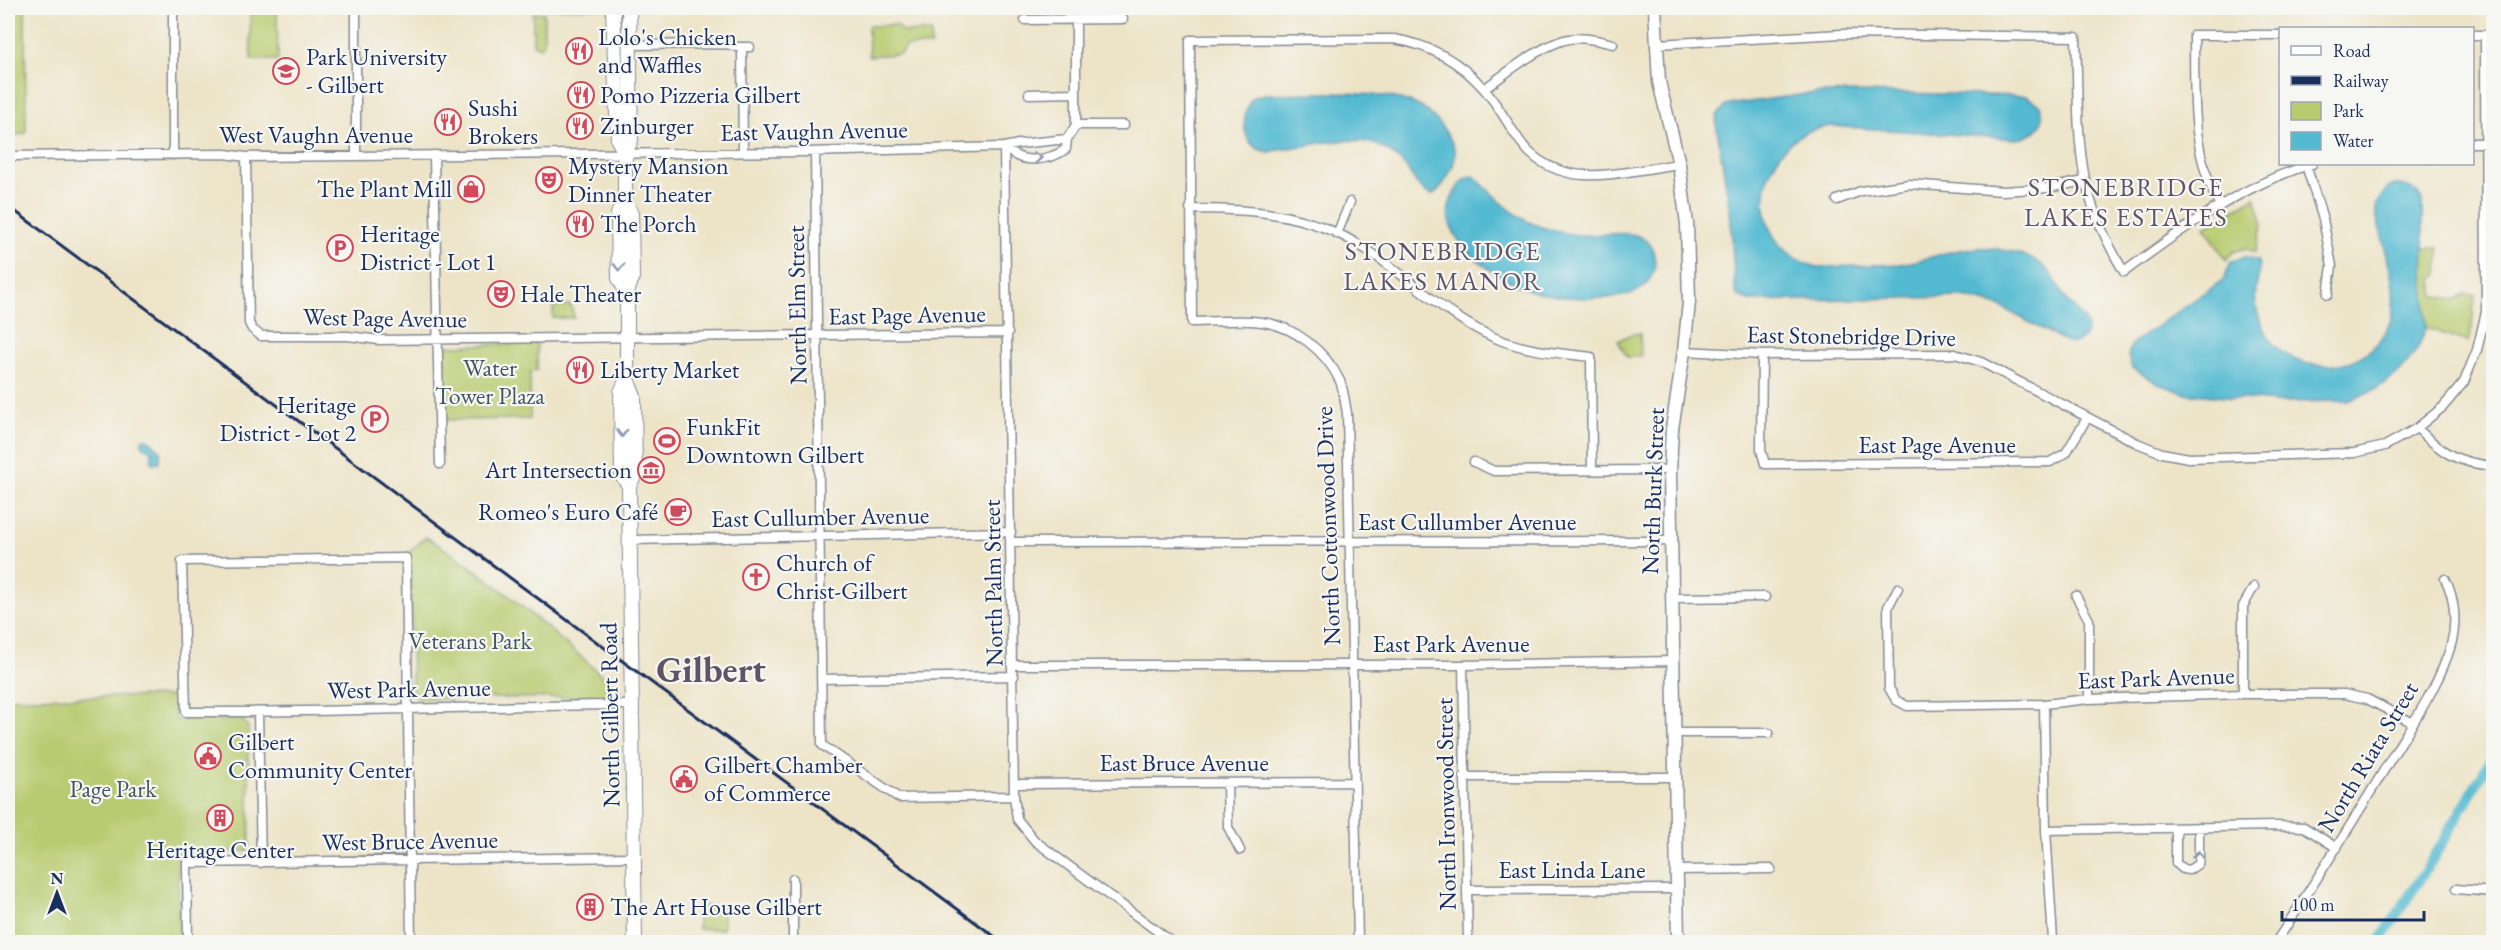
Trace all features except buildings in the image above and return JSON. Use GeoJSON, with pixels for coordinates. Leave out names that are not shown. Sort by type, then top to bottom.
{"type":"FeatureCollection","features":[{"type":"Feature","properties":{"kind":"main road","name":"North Gilbert Road"},"geometry":{"type":"LineString","coordinates":[[613,8],[618,140],[625,153]]}},
{"type":"Feature","properties":{"kind":"main road","name":"North Gilbert Road"},"geometry":{"type":"LineString","coordinates":[[628,8],[631,140],[625,153],[625,200],[618,214],[619,278],[627,293],[627,379],[621,392],[622,475],[629,486],[635,942]]}},
{"type":"Feature","properties":{"kind":"street"},"geometry":{"type":"LineString","coordinates":[[173,8],[173,155]]}},
{"type":"Feature","properties":{"kind":"street"},"geometry":{"type":"LineString","coordinates":[[356,8],[356,156]]}},
{"type":"Feature","properties":{"kind":"street","name":"North Burk Street"},"geometry":{"type":"LineString","coordinates":[[1655,8],[1659,82],[1679,164],[1687,224],[1689,291],[1684,351],[1672,429],[1670,470],[1678,942]]}},
{"type":"Feature","properties":{"kind":"street"},"geometry":{"type":"LineString","coordinates":[[1025,20],[1123,19]]}},
{"type":"Feature","properties":{"kind":"street"},"geometry":{"type":"LineString","coordinates":[[1004,147],[1021,159],[1041,159],[1058,155],[1066,149],[1067,140],[1076,125],[1076,20]]}},
{"type":"Feature","properties":{"kind":"street"},"geometry":{"type":"LineString","coordinates":[[1656,44],[1832,34],[2076,37],[2080,143],[2085,181],[2108,245],[2124,272],[2219,204],[2259,184],[2306,165]]}},
{"type":"Feature","properties":{"kind":"street"},"geometry":{"type":"LineString","coordinates":[[2219,204],[2205,174],[2195,128],[2194,35],[2279,35]]}},
{"type":"Feature","properties":{"kind":"street"},"geometry":{"type":"LineString","coordinates":[[2474,35],[2485,35],[2490,312]]}},
{"type":"Feature","properties":{"kind":"street"},"geometry":{"type":"LineString","coordinates":[[1613,44],[1588,38],[1563,40],[1526,60],[1484,89],[1528,153],[1548,166],[1571,174],[1592,175],[1679,164]]}},
{"type":"Feature","properties":{"kind":"street","name":"North Cottonwood Drive"},"geometry":{"type":"LineString","coordinates":[[1358,942],[1347,413],[1339,380],[1307,340],[1286,327],[1261,322],[1192,322],[1190,40],[1394,39],[1436,50],[1451,59],[1484,89]]}},
{"type":"Feature","properties":{"kind":"street"},"geometry":{"type":"LineString","coordinates":[[629,45],[726,44],[746,47],[743,152]]}},
{"type":"Feature","properties":{"kind":"street"},"geometry":{"type":"LineString","coordinates":[[1029,93],[1076,93]]}},
{"type":"Feature","properties":{"kind":"street"},"geometry":{"type":"LineString","coordinates":[[1076,125],[1124,125]]}},
{"type":"Feature","properties":{"kind":"street","name":"East Vaughn Avenue"},"geometry":{"type":"LineString","coordinates":[[625,153],[815,152],[1004,147],[1067,140]]}},
{"type":"Feature","properties":{"kind":"street"},"geometry":{"type":"LineString","coordinates":[[2474,143],[2486,143]]}},
{"type":"Feature","properties":{"kind":"street","name":"North Palm Street"},"geometry":{"type":"LineString","coordinates":[[1004,147],[1014,676],[1014,796],[1017,819],[1035,841],[1172,942]]}},
{"type":"Feature","properties":{"kind":"street","name":"North Elm Street"},"geometry":{"type":"LineString","coordinates":[[815,152],[822,745],[899,798],[1014,796]]}},
{"type":"Feature","properties":{"kind":"street","name":"West Vaughn Avenue"},"geometry":{"type":"LineString","coordinates":[[8,156],[225,154],[246,157],[625,153]]}},
{"type":"Feature","properties":{"kind":"street"},"geometry":{"type":"LineString","coordinates":[[434,156],[440,464]]}},
{"type":"Feature","properties":{"kind":"street","name":"West Page Avenue"},"geometry":{"type":"LineString","coordinates":[[246,157],[249,323],[252,330],[261,336],[348,336],[379,340],[627,338]]}},
{"type":"Feature","properties":{"kind":"street"},"geometry":{"type":"LineString","coordinates":[[2309,165],[2332,266],[2328,294]]}},
{"type":"Feature","properties":{"kind":"street"},"geometry":{"type":"LineString","coordinates":[[1837,200],[1861,190],[1910,184],[2003,191],[2047,188],[2085,181]]}},
{"type":"Feature","properties":{"kind":"street"},"geometry":{"type":"LineString","coordinates":[[1337,234],[1350,202]]}},
{"type":"Feature","properties":{"kind":"street"},"geometry":{"type":"LineString","coordinates":[[1190,208],[1234,208],[1264,212],[1291,217],[1337,234],[1360,246],[1459,318],[1493,337],[1525,348],[1591,357],[1592,470]]}},
{"type":"Feature","properties":{"kind":"street","name":"East Stonebridge Drive"},"geometry":{"type":"LineString","coordinates":[[1684,351],[1762,355],[1955,354],[1981,362],[2087,418],[2162,453],[2190,458],[2354,453],[2385,446],[2417,428],[2443,406],[2464,382],[2490,312]]}},
{"type":"Feature","properties":{"kind":"street","name":"East Page Avenue"},"geometry":{"type":"LineString","coordinates":[[627,338],[1008,333]]}},
{"type":"Feature","properties":{"kind":"street","name":"East Page Avenue"},"geometry":{"type":"LineString","coordinates":[[1762,355],[1761,450],[1765,464],[2050,462],[2066,453],[2087,418]]}},
{"type":"Feature","properties":{"kind":"street"},"geometry":{"type":"LineString","coordinates":[[2417,428],[2437,448],[2452,457],[2471,464],[2493,466]]}},
{"type":"Feature","properties":{"kind":"street"},"geometry":{"type":"LineString","coordinates":[[1474,462],[1494,471],[1670,470]]}},
{"type":"Feature","properties":{"kind":"street","name":"East Cullumber Avenue"},"geometry":{"type":"LineString","coordinates":[[630,540],[1011,532]]}},
{"type":"Feature","properties":{"kind":"street","name":"East Cullumber Avenue"},"geometry":{"type":"LineString","coordinates":[[1011,542],[1671,541]]}},
{"type":"Feature","properties":{"kind":"street","name":"West Park Avenue"},"geometry":{"type":"LineString","coordinates":[[408,709],[406,558],[182,561],[186,712],[258,712],[633,705]]}},
{"type":"Feature","properties":{"kind":"street","name":"North Riata Street"},"geometry":{"type":"LineString","coordinates":[[2276,942],[2337,848],[2413,723],[2445,664],[2452,642],[2452,594],[2445,579]]}},
{"type":"Feature","properties":{"kind":"street"},"geometry":{"type":"LineString","coordinates":[[2243,694],[2243,606],[2254,586]]}},
{"type":"Feature","properties":{"kind":"street","name":"East Park Avenue"},"geometry":{"type":"LineString","coordinates":[[1898,588],[1888,607],[1889,688],[1896,700],[1907,706],[2044,704],[2089,699],[2243,694],[2355,695],[2413,723]]}},
{"type":"Feature","properties":{"kind":"street"},"geometry":{"type":"LineString","coordinates":[[2076,596],[2089,620],[2089,699]]}},
{"type":"Feature","properties":{"kind":"street"},"geometry":{"type":"LineString","coordinates":[[1672,598],[1765,597]]}},
{"type":"Feature","properties":{"kind":"street","name":"East Park Avenue"},"geometry":{"type":"LineString","coordinates":[[1013,664],[1463,664],[1673,661]]}},
{"type":"Feature","properties":{"kind":"street","name":"North Ironwood Street"},"geometry":{"type":"LineString","coordinates":[[1463,664],[1468,942]]}},
{"type":"Feature","properties":{"kind":"street"},"geometry":{"type":"LineString","coordinates":[[821,679],[1014,676]]}},
{"type":"Feature","properties":{"kind":"street"},"geometry":{"type":"LineString","coordinates":[[2044,704],[2046,830],[2053,942]]}},
{"type":"Feature","properties":{"kind":"street"},"geometry":{"type":"LineString","coordinates":[[408,709],[411,942]]}},
{"type":"Feature","properties":{"kind":"street"},"geometry":{"type":"LineString","coordinates":[[258,712],[261,863]]}},
{"type":"Feature","properties":{"kind":"street"},"geometry":{"type":"LineString","coordinates":[[1674,733],[1769,733]]}},
{"type":"Feature","properties":{"kind":"street"},"geometry":{"type":"LineString","coordinates":[[1464,777],[1674,777]]}},
{"type":"Feature","properties":{"kind":"street","name":"East Bruce Avenue"},"geometry":{"type":"LineString","coordinates":[[1014,784],[1354,782]]}},
{"type":"Feature","properties":{"kind":"street"},"geometry":{"type":"LineString","coordinates":[[1227,783],[1228,827],[1240,850]]}},
{"type":"Feature","properties":{"kind":"street"},"geometry":{"type":"LineString","coordinates":[[2046,830],[2276,825],[2304,827],[2337,848]]}},
{"type":"Feature","properties":{"kind":"street"},"geometry":{"type":"LineString","coordinates":[[2176,828],[2176,863],[2183,869],[2189,870],[2198,864],[2199,860],[2199,827]]}},
{"type":"Feature","properties":{"kind":"street","name":"West Bruce Avenue"},"geometry":{"type":"LineString","coordinates":[[188,942],[186,863],[634,857]]}},
{"type":"Feature","properties":{"kind":"street","name":"East Linda Lane"},"geometry":{"type":"LineString","coordinates":[[1676,870],[1771,869]]}},
{"type":"Feature","properties":{"kind":"street"},"geometry":{"type":"LineString","coordinates":[[793,879],[793,942]]}},
{"type":"Feature","properties":{"kind":"street","name":"East Linda Lane"},"geometry":{"type":"LineString","coordinates":[[1467,890],[1676,889]]}},
{"type":"Feature","properties":{"kind":"street"},"geometry":{"type":"LineString","coordinates":[[2456,889],[2493,892]]}},
{"type":"Feature","properties":{"kind":"green space"},"geometry":{"type":"Polygon","coordinates":[[[8,8],[25,8],[26,133],[8,136],[8,8]]]}},
{"type":"Feature","properties":{"kind":"green space"},"geometry":{"type":"Polygon","coordinates":[[[250,8],[277,8],[278,60],[251,60],[250,8]]]}},
{"type":"Feature","properties":{"kind":"green space"},"geometry":{"type":"Polygon","coordinates":[[[429,8],[607,8],[433,9],[429,8]]]}},
{"type":"Feature","properties":{"kind":"green space"},"geometry":{"type":"Polygon","coordinates":[[[533,13],[544,13],[544,44],[540,47],[533,44],[533,13]]]}},
{"type":"Feature","properties":{"kind":"green space"},"geometry":{"type":"Polygon","coordinates":[[[897,25],[903,32],[931,32],[931,46],[905,46],[900,54],[869,56],[868,26],[897,25]]]}},
{"type":"Feature","properties":{"kind":"green space"},"geometry":{"type":"Polygon","coordinates":[[[2255,197],[2263,224],[2255,253],[2246,248],[2233,252],[2226,260],[2205,227],[2255,197]]]}},
{"type":"Feature","properties":{"kind":"green space"},"geometry":{"type":"Polygon","coordinates":[[[2423,248],[2440,248],[2438,274],[2433,278],[2435,296],[2455,300],[2465,294],[2475,295],[2468,342],[2426,328],[2423,248]]]}},
{"type":"Feature","properties":{"kind":"green space"},"geometry":{"type":"Polygon","coordinates":[[[571,305],[574,318],[553,318],[553,306],[571,305]]]}},
{"type":"Feature","properties":{"kind":"green space"},"geometry":{"type":"Polygon","coordinates":[[[1640,333],[1641,356],[1627,357],[1618,341],[1629,335],[1640,333]]]}},
{"type":"Feature","properties":{"kind":"green space","name":"Water Tower Plaza"},"geometry":{"type":"Polygon","coordinates":[[[537,343],[537,370],[530,372],[530,419],[445,420],[444,353],[448,346],[537,343]]]}},
{"type":"Feature","properties":{"kind":"green space","name":"Veterans Park"},"geometry":{"type":"Polygon","coordinates":[[[426,537],[452,553],[501,590],[619,690],[619,697],[615,702],[607,703],[606,697],[420,699],[415,697],[412,690],[410,559],[408,553],[426,537]]]}},
{"type":"Feature","properties":{"kind":"green space","name":"Page Park"},"geometry":{"type":"Polygon","coordinates":[[[175,696],[175,720],[242,719],[248,727],[250,845],[247,851],[178,854],[179,942],[8,942],[8,698],[175,696]]]}},
{"type":"Feature","properties":{"kind":"green space"},"geometry":{"type":"Polygon","coordinates":[[[698,906],[723,906],[723,929],[698,929],[698,906]]]}},
{"type":"Feature","properties":{"kind":"water"},"geometry":{"type":"Polygon","coordinates":[[[1855,92],[2026,96],[2040,105],[2043,117],[2033,133],[2016,139],[1830,126],[1803,134],[1783,151],[1772,169],[1766,189],[1765,209],[1770,228],[1780,245],[1796,258],[1817,267],[1900,264],[1976,248],[2000,249],[2023,255],[2033,259],[2051,273],[2065,298],[2086,322],[2085,337],[2074,343],[2068,343],[1999,306],[1963,297],[1749,301],[1737,295],[1730,211],[1716,123],[1717,115],[1727,105],[1806,94],[1855,92]]]}},
{"type":"Feature","properties":{"kind":"water"},"geometry":{"type":"Polygon","coordinates":[[[1346,93],[1405,100],[1427,111],[1445,131],[1455,150],[1452,167],[1443,184],[1432,195],[1419,186],[1404,165],[1394,156],[1384,149],[1363,141],[1340,141],[1269,152],[1259,150],[1252,145],[1245,130],[1246,112],[1254,96],[1346,93]]]}},
{"type":"Feature","properties":{"kind":"water"},"geometry":{"type":"Polygon","coordinates":[[[1474,176],[1509,209],[1531,223],[1544,228],[1578,235],[1620,233],[1640,237],[1648,242],[1653,251],[1655,268],[1649,281],[1642,288],[1629,294],[1617,297],[1588,298],[1535,292],[1506,279],[1475,258],[1452,230],[1448,215],[1451,200],[1463,181],[1474,176]]]}},
{"type":"Feature","properties":{"kind":"water"},"geometry":{"type":"Polygon","coordinates":[[[2396,185],[2412,189],[2422,202],[2426,328],[2418,348],[2401,371],[2376,389],[2348,401],[2275,402],[2184,393],[2159,384],[2132,368],[2128,356],[2132,344],[2224,279],[2231,262],[2245,256],[2258,261],[2256,308],[2263,328],[2275,345],[2290,357],[2309,364],[2328,366],[2348,362],[2366,354],[2380,340],[2390,322],[2393,310],[2392,282],[2376,214],[2376,204],[2388,187],[2396,185]]]}},
{"type":"Feature","properties":{"kind":"water"},"geometry":{"type":"Polygon","coordinates":[[[142,439],[148,439],[161,451],[159,463],[152,463],[152,452],[142,445],[142,439]]]}},
{"type":"Feature","properties":{"kind":"waterway"},"geometry":{"type":"LineString","coordinates":[[2379,942],[2428,867],[2494,754]]}},
{"type":"Feature","properties":{"kind":"railway"},"geometry":{"type":"LineString","coordinates":[[8,206],[1002,942]]}},
{"type":"Feature","properties":{"kind":"place","name":"Lolo's Chicken and Waffles"},"geometry":{"type":"Point","coordinates":[579,51]}},
{"type":"Feature","properties":{"kind":"place","name":"Park University - Gilbert"},"geometry":{"type":"Point","coordinates":[286,71]}},
{"type":"Feature","properties":{"kind":"place","name":"Pomo Pizzeria Gilbert"},"geometry":{"type":"Point","coordinates":[581,95]}},
{"type":"Feature","properties":{"kind":"place","name":"Sushi Brokers"},"geometry":{"type":"Point","coordinates":[448,122]}},
{"type":"Feature","properties":{"kind":"place","name":"Zinburger"},"geometry":{"type":"Point","coordinates":[580,126]}},
{"type":"Feature","properties":{"kind":"place","name":"Mystery Mansion Dinner Theater"},"geometry":{"type":"Point","coordinates":[549,180]}},
{"type":"Feature","properties":{"kind":"place","name":"The Plant Mill"},"geometry":{"type":"Point","coordinates":[471,189]}},
{"type":"Feature","properties":{"kind":"place","name":"The Porch"},"geometry":{"type":"Point","coordinates":[580,224]}},
{"type":"Feature","properties":{"kind":"place","name":"Heritage District - Lot 1"},"geometry":{"type":"Point","coordinates":[340,248]}},
{"type":"Feature","properties":{"kind":"place","name":"Hale Theater"},"geometry":{"type":"Point","coordinates":[501,294]}},
{"type":"Feature","properties":{"kind":"place","name":"Liberty Market"},"geometry":{"type":"Point","coordinates":[580,370]}},
{"type":"Feature","properties":{"kind":"place","name":"Heritage District - Lot 2"},"geometry":{"type":"Point","coordinates":[375,419]}},
{"type":"Feature","properties":{"kind":"place","name":"FunkFit Downtown Gilbert"},"geometry":{"type":"Point","coordinates":[667,441]}},
{"type":"Feature","properties":{"kind":"place","name":"Art Intersection"},"geometry":{"type":"Point","coordinates":[651,470]}},
{"type":"Feature","properties":{"kind":"place","name":"Romeo's Euro Café"},"geometry":{"type":"Point","coordinates":[678,512]}},
{"type":"Feature","properties":{"kind":"place","name":"Church of Christ-Gilbert"},"geometry":{"type":"Point","coordinates":[756,577]}},
{"type":"Feature","properties":{"kind":"place","name":"Gilbert Community Center"},"geometry":{"type":"Point","coordinates":[208,756]}},
{"type":"Feature","properties":{"kind":"place","name":"Gilbert Chamber of Commerce"},"geometry":{"type":"Point","coordinates":[684,779]}},
{"type":"Feature","properties":{"kind":"place","name":"Heritage Center"},"geometry":{"type":"Point","coordinates":[220,818]}},
{"type":"Feature","properties":{"kind":"place","name":"The Art House Gilbert"},"geometry":{"type":"Point","coordinates":[590,907]}},
{"type":"Feature","properties":{"kind":"district","name":"STONEBRIDGE LAKES ESTATES"},"geometry":{"type":"Point","coordinates":[2126,202]}},
{"type":"Feature","properties":{"kind":"district","name":"STONEBRIDGE LAKES MANOR"},"geometry":{"type":"Point","coordinates":[1443,266]}},
{"type":"Feature","properties":{"kind":"district","name":"Gilbert"},"geometry":{"type":"Point","coordinates":[711,669]}}]}
